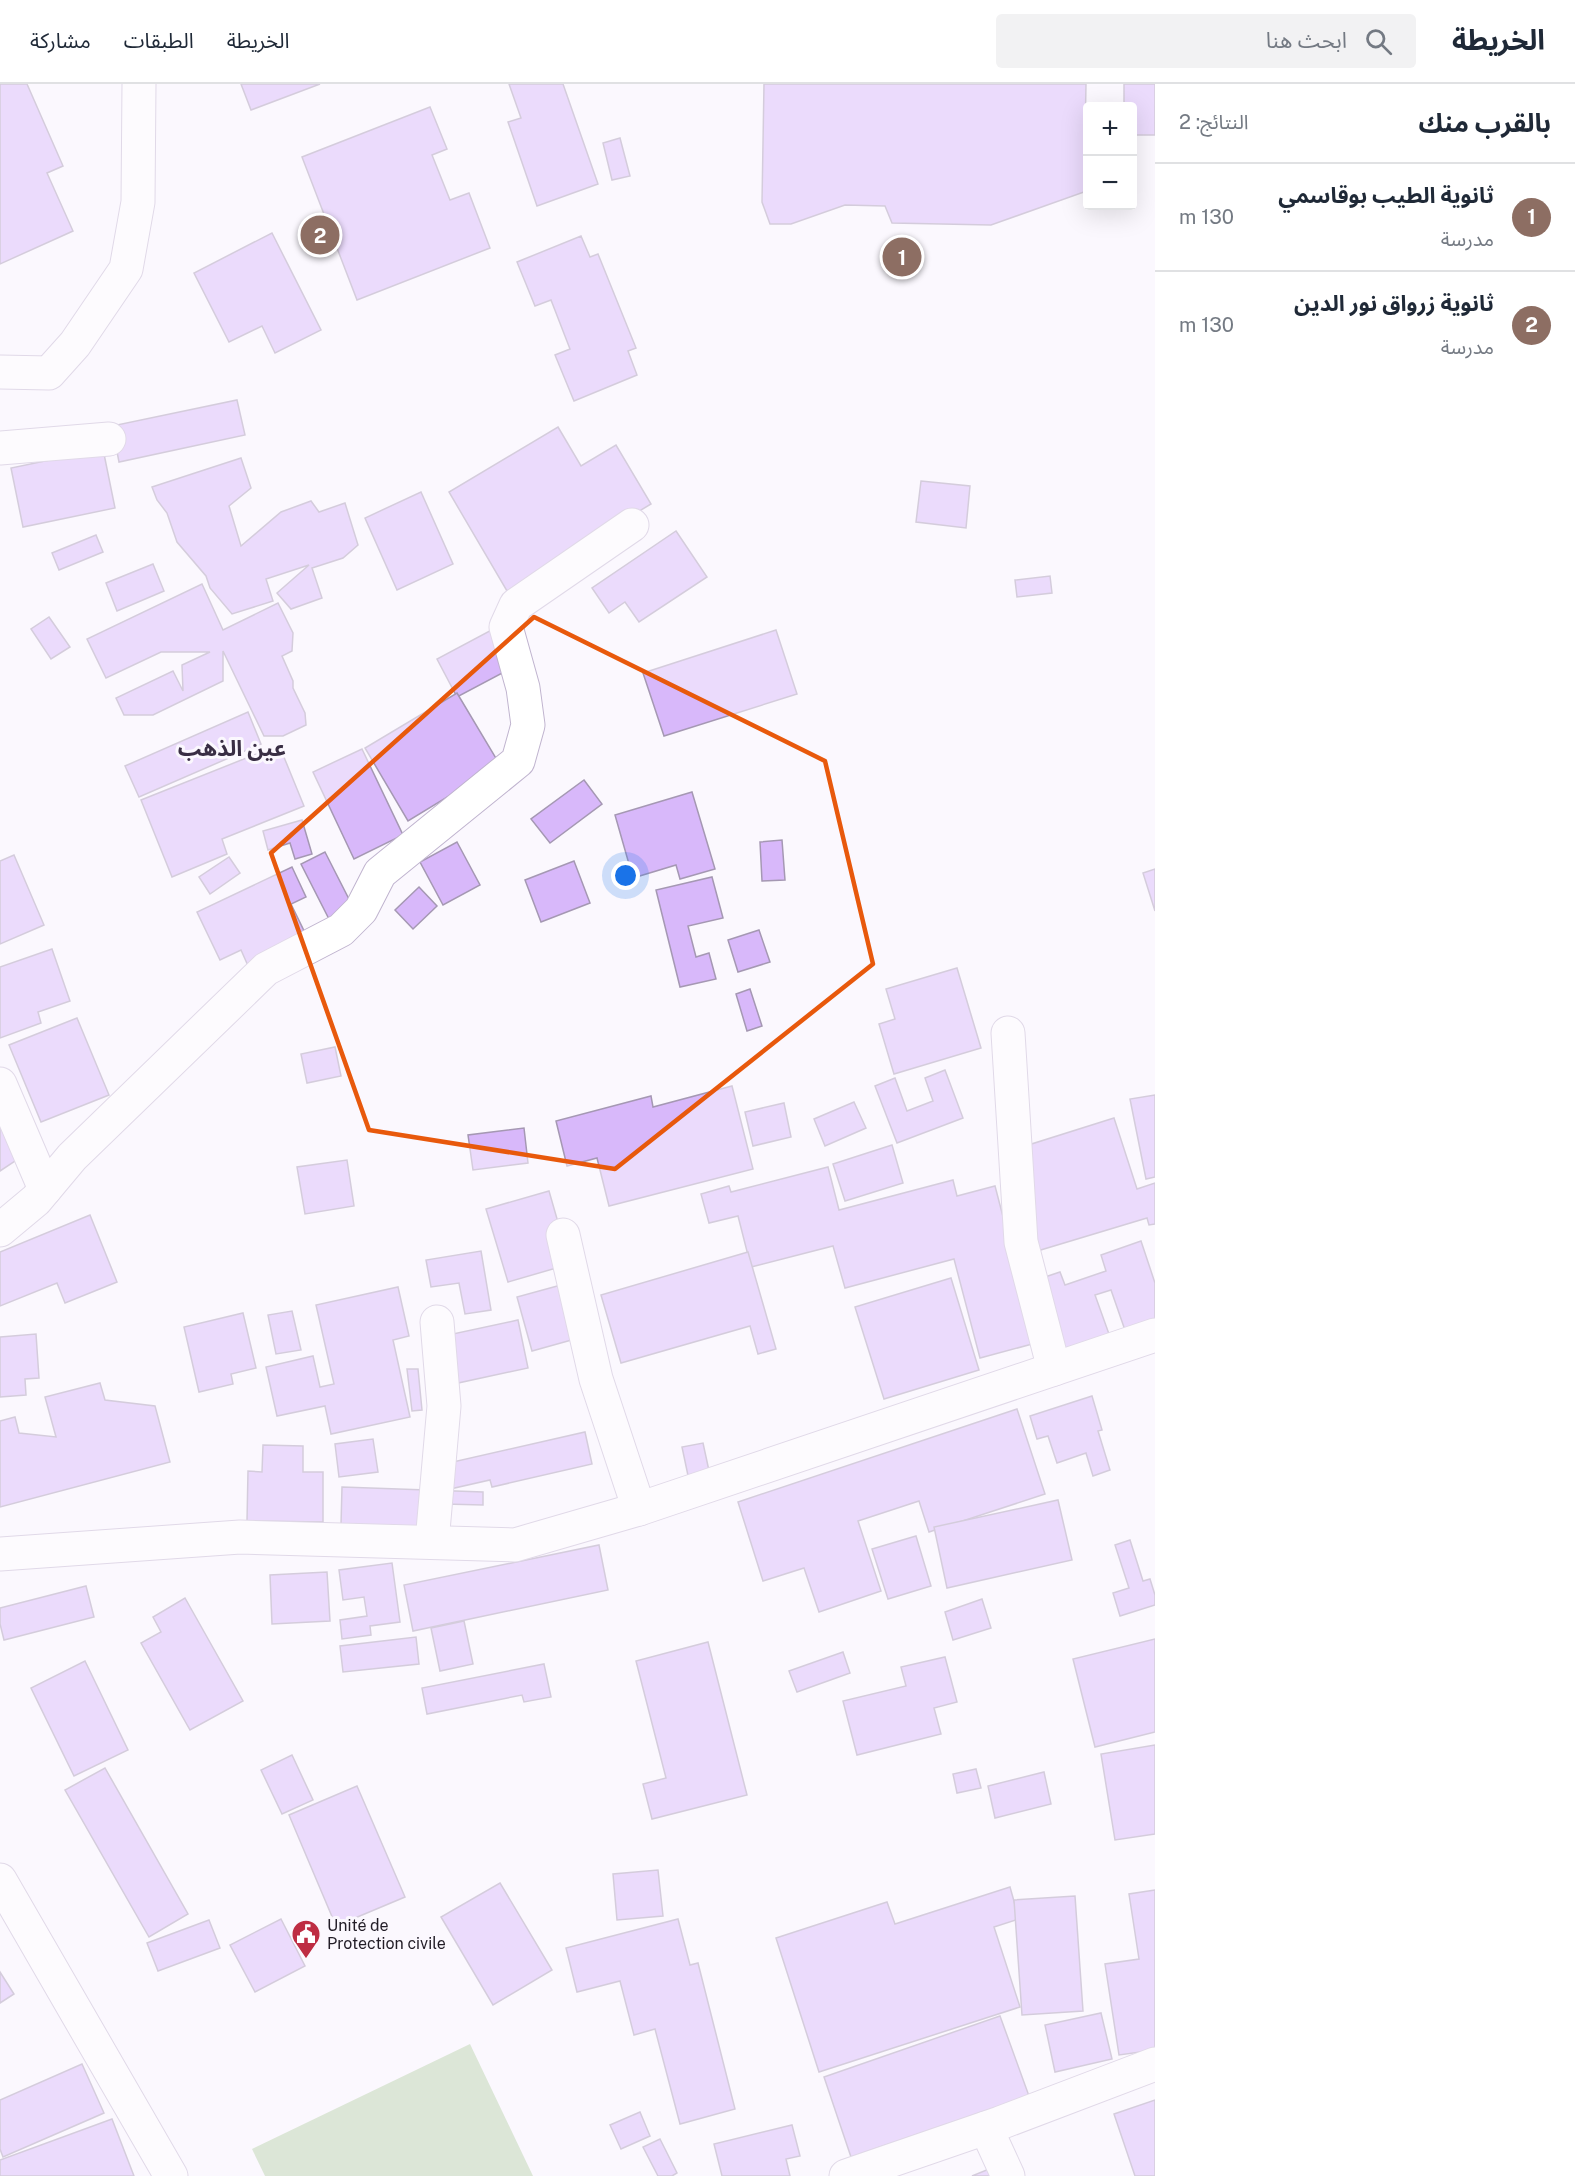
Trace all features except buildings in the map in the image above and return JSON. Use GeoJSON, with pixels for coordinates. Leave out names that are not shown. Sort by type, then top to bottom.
{"type":"FeatureCollection","features":[{"type":"Feature","properties":{"kind":"street"},"geometry":{"type":"LineString","coordinates":[[0,372],[49,373],[75,344],[126,269],[138,202],[139,84]]}},
{"type":"Feature","properties":{"kind":"street"},"geometry":{"type":"LineString","coordinates":[[0,448],[109,440]]}},
{"type":"Feature","properties":{"kind":"street"},"geometry":{"type":"LineString","coordinates":[[0,1230],[36,1200],[72,1157],[266,969],[341,930],[361,910],[380,873],[518,760],[528,725],[523,688],[506,627],[516,605],[632,525]]}},
{"type":"Feature","properties":{"kind":"street"},"geometry":{"type":"LineString","coordinates":[[1008,1033],[1021,1242],[1054,1369]]}},
{"type":"Feature","properties":{"kind":"street"},"geometry":{"type":"LineString","coordinates":[[0,1084],[45,1189]]}},
{"type":"Feature","properties":{"kind":"street"},"geometry":{"type":"LineString","coordinates":[[563,1235],[596,1379],[639,1509]]}},
{"type":"Feature","properties":{"kind":"street"},"geometry":{"type":"LineString","coordinates":[[432,1542],[444,1406],[437,1322]]}},
{"type":"Feature","properties":{"kind":"street"},"geometry":{"type":"LineString","coordinates":[[0,1554],[240,1537],[515,1545],[639,1509],[1155,1335]]}},
{"type":"Feature","properties":{"kind":"street"},"geometry":{"type":"LineString","coordinates":[[0,1880],[171,2176]]}},
{"type":"Feature","properties":{"kind":"street"},"geometry":{"type":"LineString","coordinates":[[846,2176],[986,2128],[1155,2064]]}},
{"type":"Feature","properties":{"kind":"street"},"geometry":{"type":"LineString","coordinates":[[986,2128],[1008,2176]]}},
{"type":"Feature","properties":{"kind":"highlighted area"},"geometry":{"type":"Polygon","coordinates":[[[534,617],[825,761],[873,964],[615,1169],[369,1130],[271,853],[534,617]]]}},
{"type":"Feature","properties":{"kind":"green space"},"geometry":{"type":"Polygon","coordinates":[[[470,2044],[533,2176],[265,2176],[252,2149],[470,2044]]]}},
{"type":"Feature","properties":{"kind":"place","name":"ثانوية زرواق نور الدين"},"geometry":{"type":"Point","coordinates":[320,235]}},
{"type":"Feature","properties":{"kind":"place","name":"ثانوية الطيب بوقاسمي"},"geometry":{"type":"Point","coordinates":[902,257]}},
{"type":"Feature","properties":{"kind":"place","name":"Unité de Protection civile"},"geometry":{"type":"Point","coordinates":[306,1960]}},
{"type":"Feature","properties":{"kind":"district","name":"عين الذهب"},"geometry":{"type":"Point","coordinates":[232,748]}}]}
